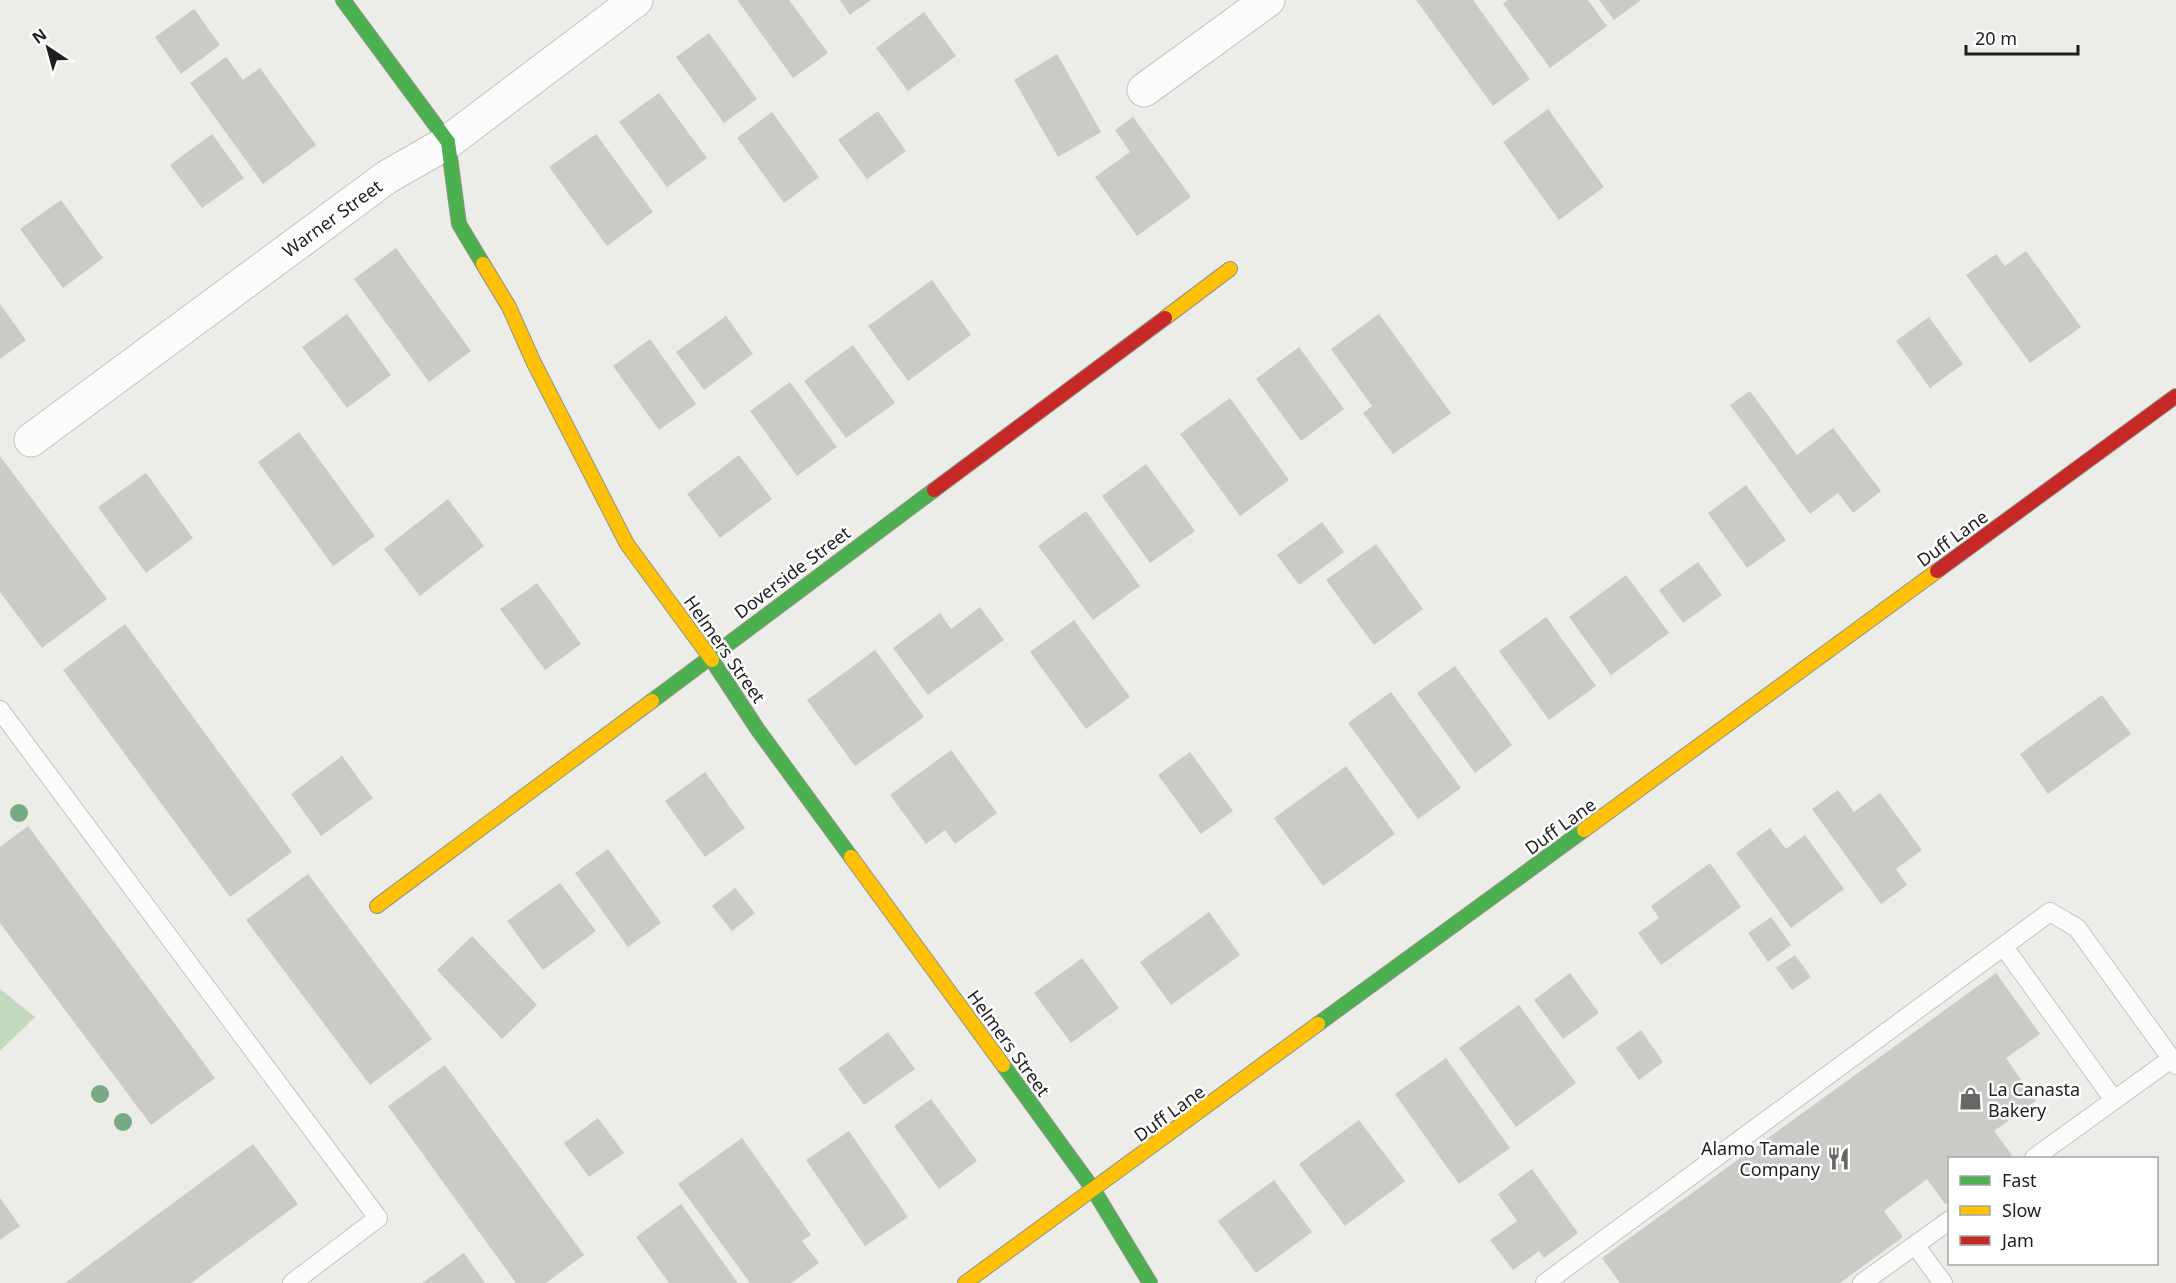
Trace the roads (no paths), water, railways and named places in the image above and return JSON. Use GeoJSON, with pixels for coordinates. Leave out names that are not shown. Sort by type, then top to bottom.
{"type":"FeatureCollection","features":[{"type":"Feature","properties":{"kind":"street","name":"Helmers Street"},"geometry":{"type":"LineString","coordinates":[[343,0],[448,142],[459,224],[509,307],[534,363],[627,544],[710,656],[758,730],[1093,1189],[1150,1283]]}},
{"type":"Feature","properties":{"kind":"street","name":"Warner Street"},"geometry":{"type":"LineString","coordinates":[[31,440],[387,177],[448,142],[636,0]]}},
{"type":"Feature","properties":{"kind":"street"},"geometry":{"type":"LineString","coordinates":[[1144,90],[1268,0]]}},
{"type":"Feature","properties":{"kind":"street","name":"Doverside Street"},"geometry":{"type":"LineString","coordinates":[[377,906],[1230,269]]}},
{"type":"Feature","properties":{"kind":"street","name":"Duff Lane"},"geometry":{"type":"LineString","coordinates":[[965,1283],[2176,396]]}},
{"type":"Feature","properties":{"kind":"lane"},"geometry":{"type":"LineString","coordinates":[[0,710],[378,1218],[292,1283]]}},
{"type":"Feature","properties":{"kind":"lane"},"geometry":{"type":"LineString","coordinates":[[1545,1283],[2050,912],[2077,928],[2174,1062],[2114,1100],[2035,1157]]}},
{"type":"Feature","properties":{"kind":"lane"},"geometry":{"type":"LineString","coordinates":[[2004,947],[2114,1100]]}},
{"type":"Feature","properties":{"kind":"lane"},"geometry":{"type":"LineString","coordinates":[[1862,1283],[1948,1221]]}},
{"type":"Feature","properties":{"kind":"lane"},"geometry":{"type":"LineString","coordinates":[[1915,1245],[1943,1283]]}},
{"type":"Feature","properties":{"kind":"place","name":"La Canasta Bakery"},"geometry":{"type":"Point","coordinates":[1970,1099]}},
{"type":"Feature","properties":{"kind":"place","name":"Alamo Tamale Company"},"geometry":{"type":"Point","coordinates":[1838,1158]}}]}
